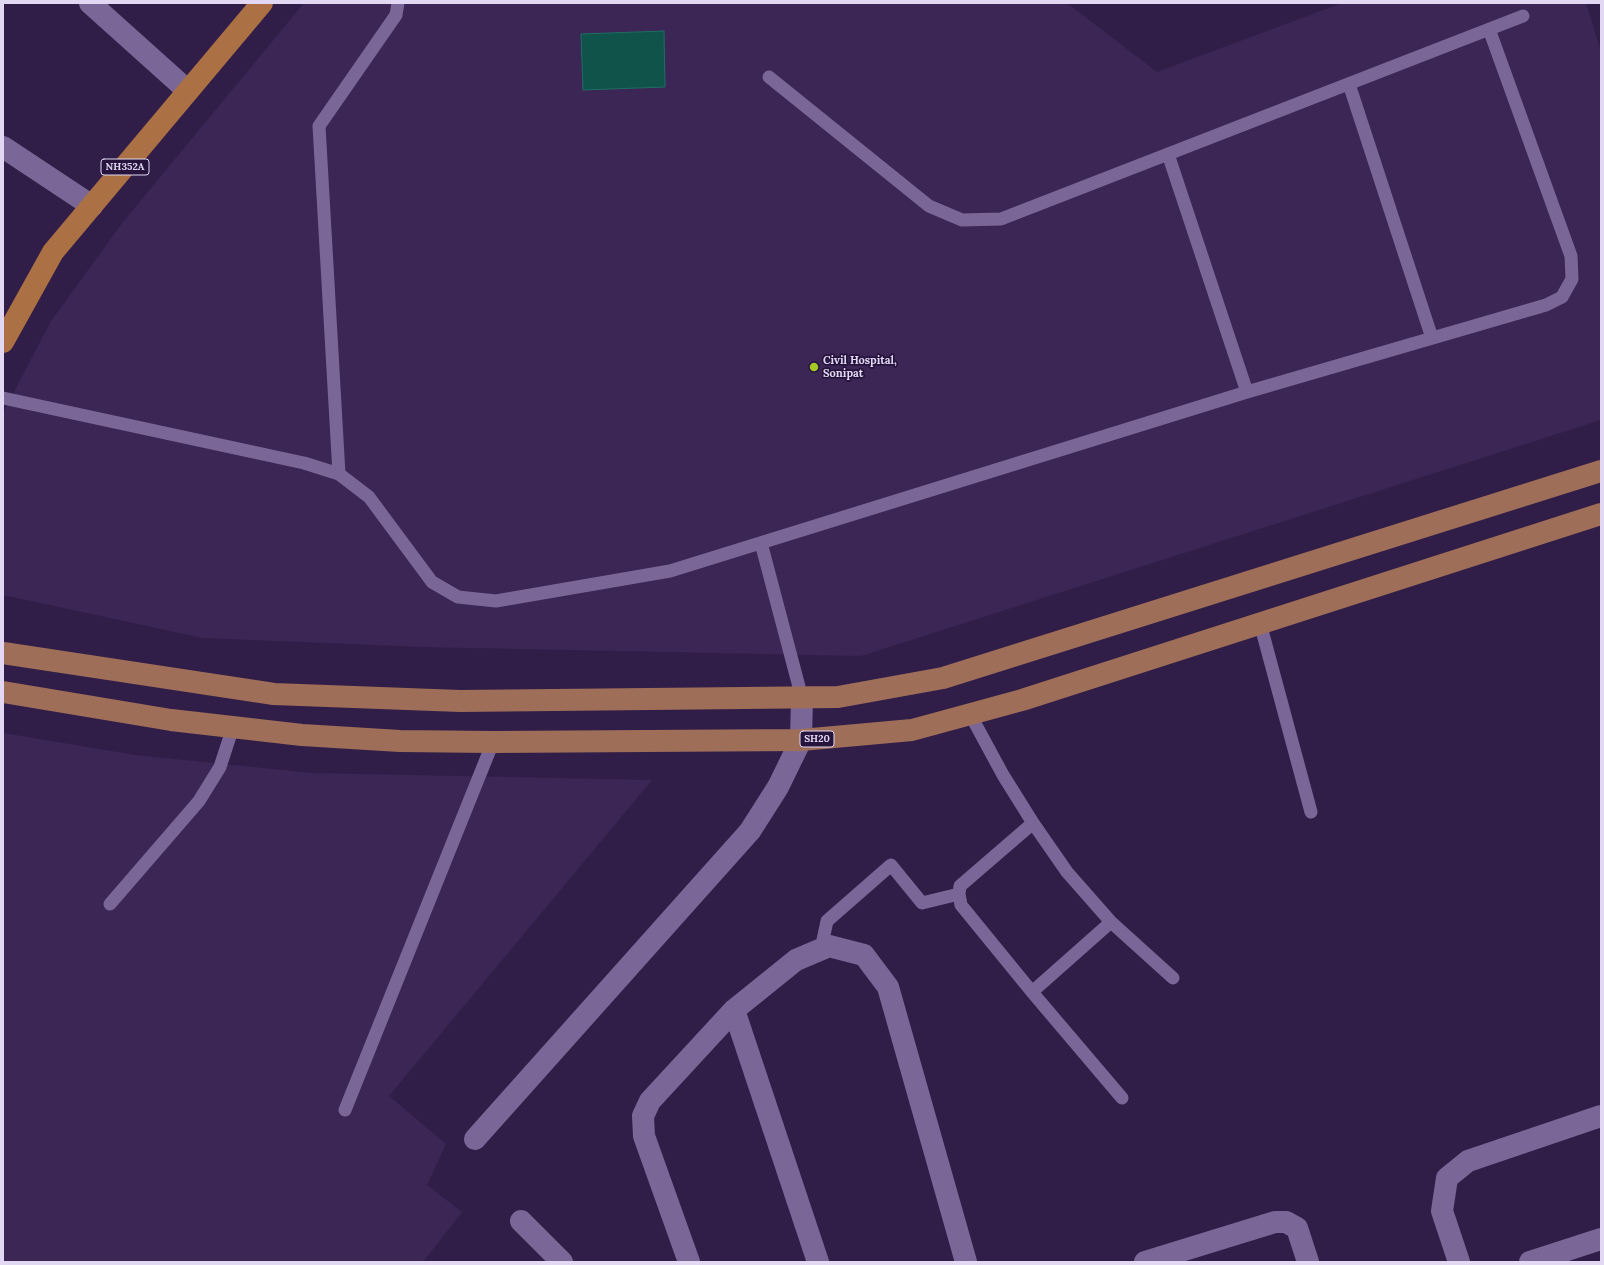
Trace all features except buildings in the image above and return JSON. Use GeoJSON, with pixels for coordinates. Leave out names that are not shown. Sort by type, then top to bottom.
{"type":"FeatureCollection","features":[{"type":"Feature","properties":{"kind":"highway","name":"NH352A"},"geometry":{"type":"LineString","coordinates":[[3,342],[53,252],[262,3]]}},
{"type":"Feature","properties":{"kind":"main road"},"geometry":{"type":"LineString","coordinates":[[3,653],[274,694],[460,701],[838,697],[943,678],[1601,472]]}},
{"type":"Feature","properties":{"kind":"main road","name":"SH20"},"geometry":{"type":"LineString","coordinates":[[3,692],[171,720],[302,735],[400,741],[493,742],[802,740],[912,730],[1022,700],[1601,514]]}},
{"type":"Feature","properties":{"kind":"street"},"geometry":{"type":"LineString","coordinates":[[90,3],[188,91]]}},
{"type":"Feature","properties":{"kind":"street"},"geometry":{"type":"LineString","coordinates":[[3,147],[92,206]]}},
{"type":"Feature","properties":{"kind":"street"},"geometry":{"type":"LineString","coordinates":[[475,1139],[750,831],[778,787],[802,740],[802,698]]}},
{"type":"Feature","properties":{"kind":"street"},"geometry":{"type":"LineString","coordinates":[[689,1262],[644,1136],[643,1116],[650,1101],[734,1010],[796,960],[829,946],[864,955],[888,987],[966,1262]]}},
{"type":"Feature","properties":{"kind":"street"},"geometry":{"type":"LineString","coordinates":[[734,1010],[818,1262]]}},
{"type":"Feature","properties":{"kind":"street"},"geometry":{"type":"LineString","coordinates":[[1459,1262],[1442,1211],[1447,1178],[1468,1161],[1601,1116]]}},
{"type":"Feature","properties":{"kind":"street"},"geometry":{"type":"LineString","coordinates":[[521,1221],[562,1262]]}},
{"type":"Feature","properties":{"kind":"street"},"geometry":{"type":"LineString","coordinates":[[1145,1262],[1275,1222],[1286,1222],[1297,1228],[1308,1262]]}},
{"type":"Feature","properties":{"kind":"street"},"geometry":{"type":"LineString","coordinates":[[1530,1262],[1601,1239]]}},
{"type":"Feature","properties":{"kind":"lane"},"geometry":{"type":"LineString","coordinates":[[339,474],[319,126],[396,15],[398,3]]}},
{"type":"Feature","properties":{"kind":"lane"},"geometry":{"type":"LineString","coordinates":[[769,77],[929,206],[962,220],[1001,219],[1523,16]]}},
{"type":"Feature","properties":{"kind":"lane"},"geometry":{"type":"LineString","coordinates":[[3,398],[304,463],[339,474],[368,497],[432,582],[458,597],[496,601],[670,571],[1247,392],[1546,305],[1562,297],[1572,279],[1572,256],[1489,29]]}},
{"type":"Feature","properties":{"kind":"lane"},"geometry":{"type":"LineString","coordinates":[[1349,84],[1432,338]]}},
{"type":"Feature","properties":{"kind":"lane"},"geometry":{"type":"LineString","coordinates":[[1168,154],[1247,392]]}},
{"type":"Feature","properties":{"kind":"lane"},"geometry":{"type":"LineString","coordinates":[[762,543],[802,698]]}},
{"type":"Feature","properties":{"kind":"lane"},"geometry":{"type":"LineString","coordinates":[[1260,623],[1311,812]]}},
{"type":"Feature","properties":{"kind":"lane"},"geometry":{"type":"LineString","coordinates":[[970,714],[1003,775],[1033,823],[1067,872],[1111,922],[1172,978]]}},
{"type":"Feature","properties":{"kind":"lane"},"geometry":{"type":"LineString","coordinates":[[110,904],[199,801],[220,767],[233,727]]}},
{"type":"Feature","properties":{"kind":"lane"},"geometry":{"type":"LineString","coordinates":[[345,1110],[493,742]]}},
{"type":"Feature","properties":{"kind":"lane"},"geometry":{"type":"LineString","coordinates":[[1033,823],[960,886],[959,894],[961,904],[1032,992],[1122,1098]]}},
{"type":"Feature","properties":{"kind":"lane"},"geometry":{"type":"LineString","coordinates":[[821,949],[827,921],[891,865],[922,903],[959,894]]}},
{"type":"Feature","properties":{"kind":"lane"},"geometry":{"type":"LineString","coordinates":[[1032,992],[1111,922]]}},
{"type":"Feature","properties":{"kind":"shaded area","name":"Civil Hospital, Sonipat"},"geometry":{"type":"Polygon","coordinates":[[[304,3],[1067,3],[1157,72],[1342,3],[1586,3],[1601,52],[1601,420],[861,656],[424,647],[203,638],[3,595],[3,413],[51,321],[123,222],[304,3]]]}},
{"type":"Feature","properties":{"kind":"shaded area"},"geometry":{"type":"Polygon","coordinates":[[[3,733],[135,755],[312,773],[652,780],[389,1096],[446,1144],[427,1185],[462,1212],[423,1262],[3,1262],[3,733]]]}},
{"type":"Feature","properties":{"kind":"place","name":"Civil Hospital, Sonipat"},"geometry":{"type":"Point","coordinates":[814,367]}}]}
